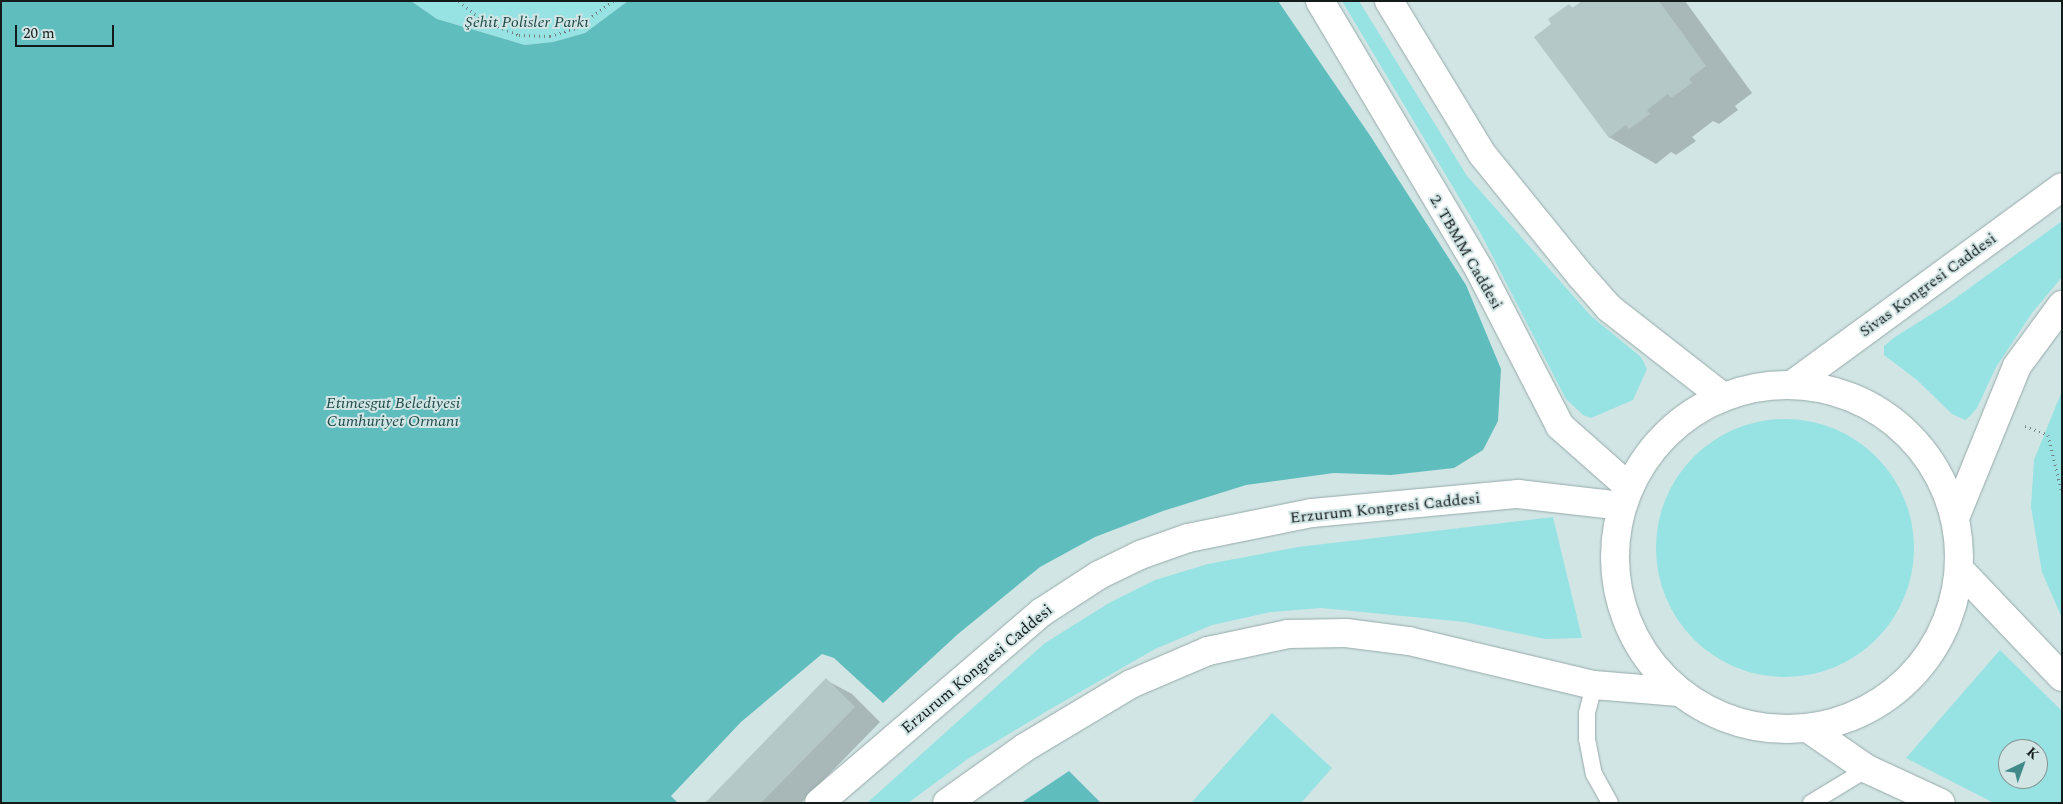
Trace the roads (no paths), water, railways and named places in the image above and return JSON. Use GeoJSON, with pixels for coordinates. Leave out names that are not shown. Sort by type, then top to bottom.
{"type":"FeatureCollection","features":[{"type":"Feature","properties":{"kind":"main road","name":"2. TBMM Caddesi"},"geometry":{"type":"LineString","coordinates":[[1320,1],[1479,269],[1560,426],[1625,497]]}},
{"type":"Feature","properties":{"kind":"main road"},"geometry":{"type":"LineString","coordinates":[[1389,1],[1482,154],[1580,275],[1609,308],[1723,398]]}},
{"type":"Feature","properties":{"kind":"main road","name":"Sivas Kongresi Caddesi"},"geometry":{"type":"LineString","coordinates":[[1793,384],[2062,187]]}},
{"type":"Feature","properties":{"kind":"main road"},"geometry":{"type":"LineString","coordinates":[[1955,518],[2017,366],[2062,305]]}},
{"type":"Feature","properties":{"kind":"main road"},"geometry":{"type":"LineString","coordinates":[[1793,384],[1837,392],[1878,410],[1913,439],[1939,476],[1955,518],[1959,569],[1946,626],[1913,676],[1866,711],[1809,729],[1774,730],[1741,724],[1708,711],[1679,692],[1644,655],[1621,608],[1614,558],[1625,497],[1639,465],[1668,430],[1705,404],[1723,398],[1747,388],[1793,384]]}},
{"type":"Feature","properties":{"kind":"main road","name":"Erzurum Kongresi Caddesi"},"geometry":{"type":"LineString","coordinates":[[819,803],[1042,612],[1099,575],[1140,555],[1188,538],[1322,512],[1518,494],[1625,497]]}},
{"type":"Feature","properties":{"kind":"main road"},"geometry":{"type":"LineString","coordinates":[[1959,569],[2062,677]]}},
{"type":"Feature","properties":{"kind":"main road"},"geometry":{"type":"LineString","coordinates":[[948,803],[1024,748],[1131,684],[1168,666],[1246,641],[1288,634],[1346,634],[1409,641],[1594,685],[1679,692]]}},
{"type":"Feature","properties":{"kind":"main road"},"geometry":{"type":"LineString","coordinates":[[1809,729],[1867,769],[1941,803]]}},
{"type":"Feature","properties":{"kind":"lane"},"geometry":{"type":"LineString","coordinates":[[1594,685],[1587,712],[1587,739],[1594,774],[1610,803]]}},
{"type":"Feature","properties":{"kind":"lane"},"geometry":{"type":"LineString","coordinates":[[1811,803],[1867,769]]}},
{"type":"Feature","properties":{"kind":"park label","name":"Şehit Polisler Parkı"},"geometry":{"type":"Point","coordinates":[527,22]}},
{"type":"Feature","properties":{"kind":"park label","name":"Etimesgut Belediyesi Cumhuriyet Ormanı"},"geometry":{"type":"Point","coordinates":[393,412]}}]}
